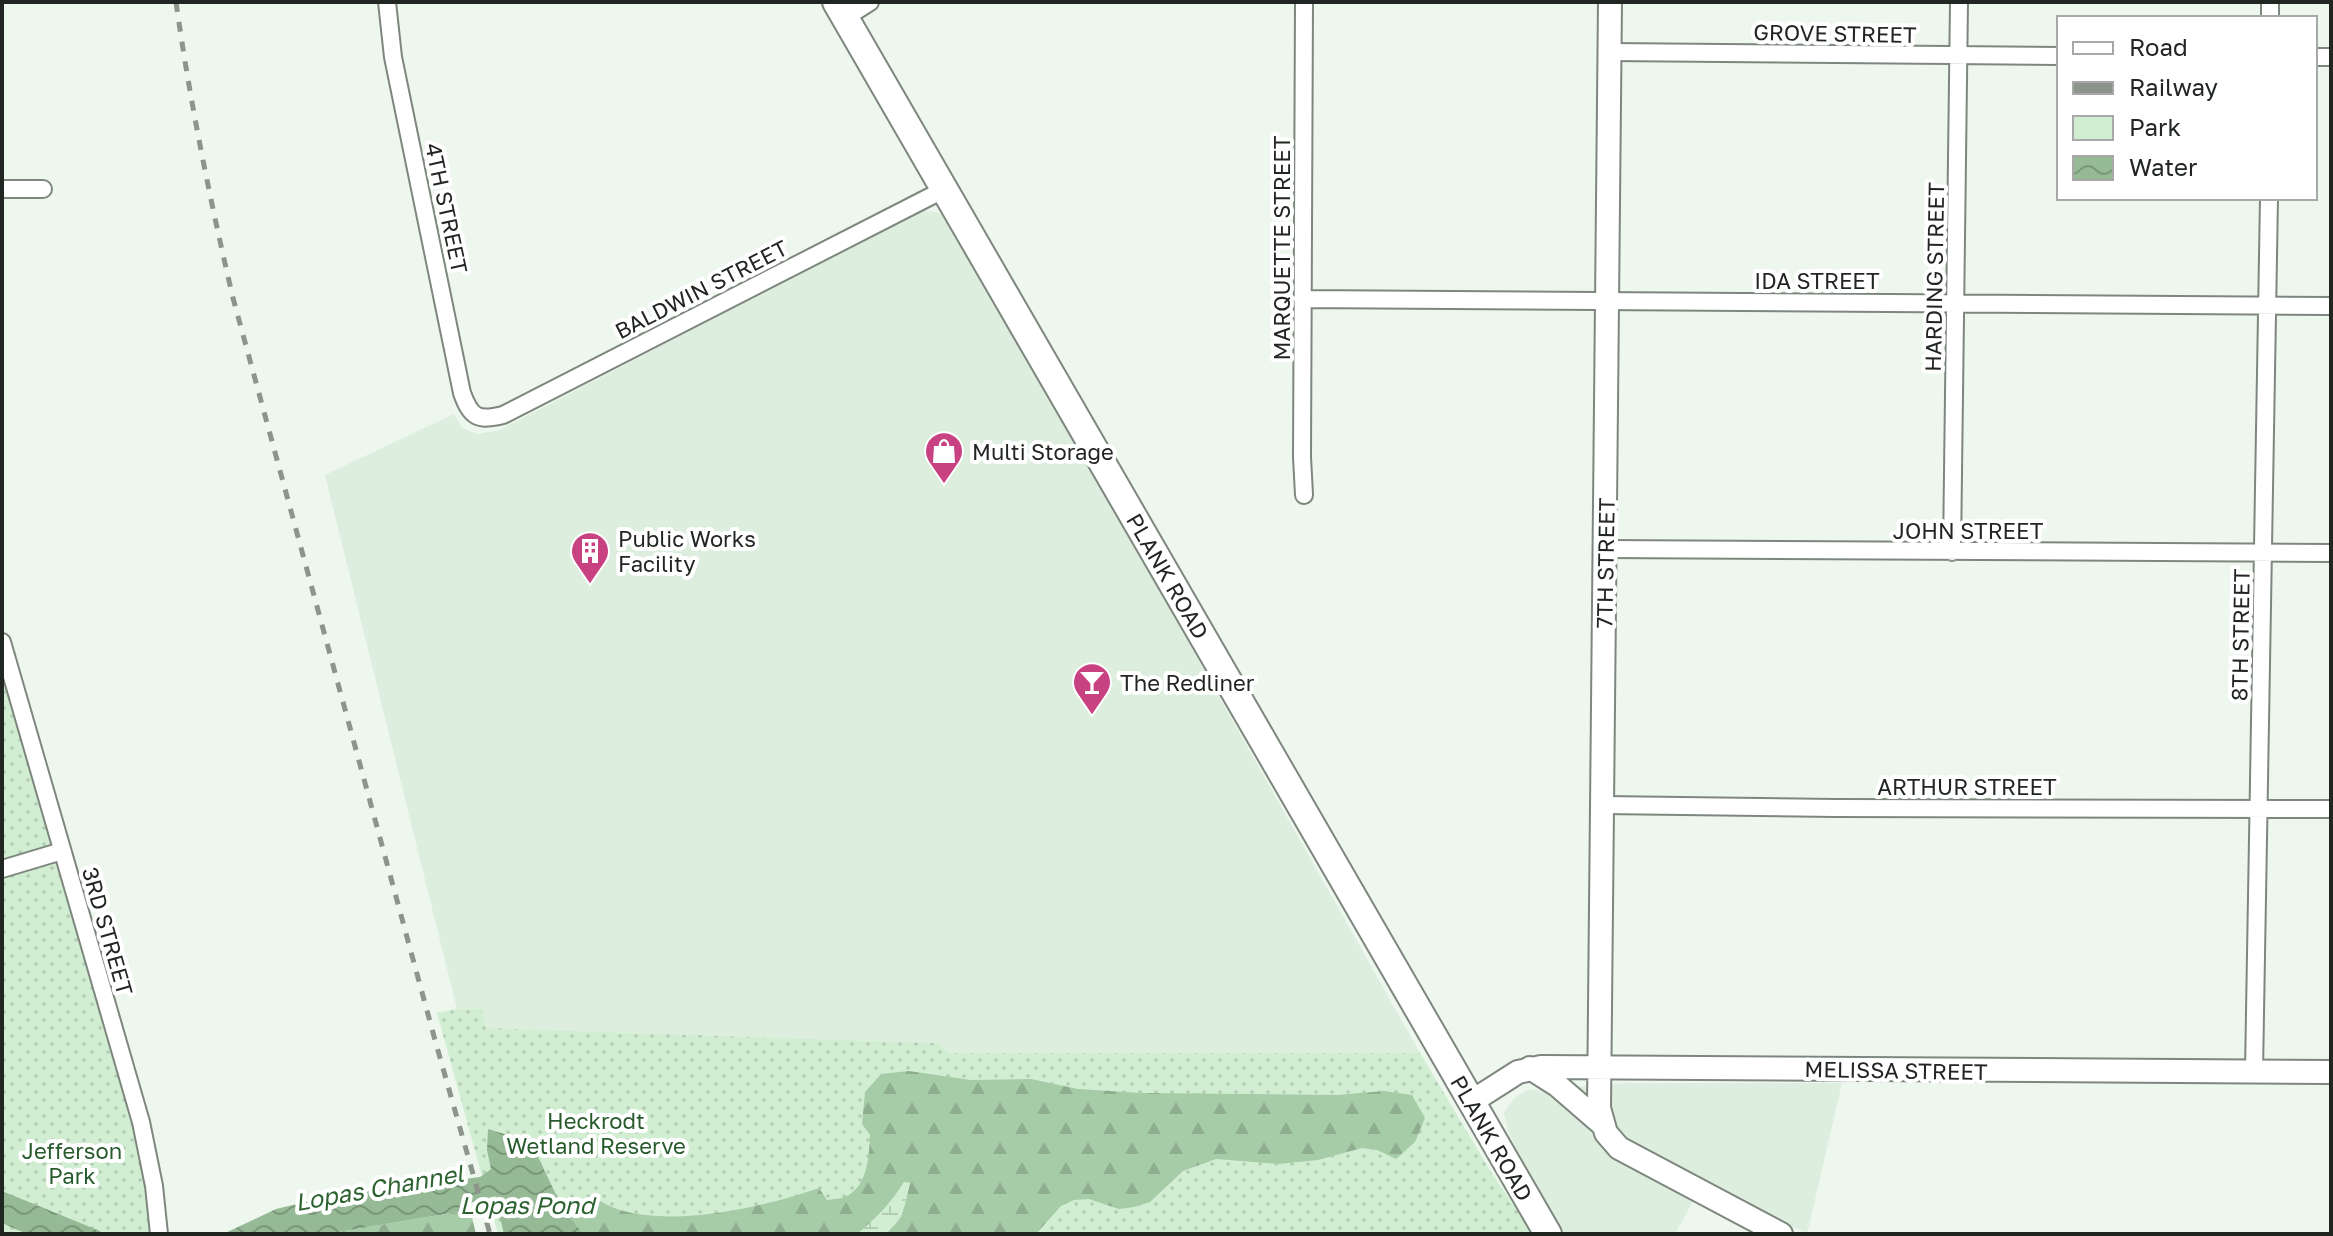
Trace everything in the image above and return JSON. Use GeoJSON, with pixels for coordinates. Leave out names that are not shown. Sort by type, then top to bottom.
{"type":"FeatureCollection","features":[{"type":"Feature","properties":{"kind":"main road","name":"PLANK ROAD"},"geometry":{"type":"LineString","coordinates":[[840,10],[1548,1234]]}},
{"type":"Feature","properties":{"kind":"street","name":"4TH STREET"},"geometry":{"type":"LineString","coordinates":[[387,2],[393,57],[462,393],[467,406],[477,418]]}},
{"type":"Feature","properties":{"kind":"street"},"geometry":{"type":"LineString","coordinates":[[840,10],[870,2]]}},
{"type":"Feature","properties":{"kind":"street","name":"MARQUETTE STREET"},"geometry":{"type":"LineString","coordinates":[[1304,2],[1304,495]]}},
{"type":"Feature","properties":{"kind":"street","name":"7TH STREET"},"geometry":{"type":"LineString","coordinates":[[1602,1124],[1599,1108],[1610,2]]}},
{"type":"Feature","properties":{"kind":"street","name":"HARDING STREET"},"geometry":{"type":"LineString","coordinates":[[1952,552],[1959,2]]}},
{"type":"Feature","properties":{"kind":"street","name":"GROVE STREET"},"geometry":{"type":"LineString","coordinates":[[1610,52],[2057,56]]}},
{"type":"Feature","properties":{"kind":"street"},"geometry":{"type":"LineString","coordinates":[[2,189],[43,189]]}},
{"type":"Feature","properties":{"kind":"street","name":"BALDWIN STREET"},"geometry":{"type":"LineString","coordinates":[[477,418],[503,415],[943,190]]}},
{"type":"Feature","properties":{"kind":"street","name":"8TH STREET"},"geometry":{"type":"LineString","coordinates":[[2254,1072],[2269,200]]}},
{"type":"Feature","properties":{"kind":"street","name":"IDA STREET"},"geometry":{"type":"LineString","coordinates":[[1302,299],[2331,306]]}},
{"type":"Feature","properties":{"kind":"street","name":"JOHN STREET"},"geometry":{"type":"LineString","coordinates":[[1605,549],[2331,553]]}},
{"type":"Feature","properties":{"kind":"street","name":"3RD STREET"},"geometry":{"type":"LineString","coordinates":[[2,642],[141,1122],[154,1186],[159,1234]]}},
{"type":"Feature","properties":{"kind":"street","name":"ARTHUR STREET"},"geometry":{"type":"LineString","coordinates":[[1603,805],[2331,809]]}},
{"type":"Feature","properties":{"kind":"street"},"geometry":{"type":"LineString","coordinates":[[2,869],[62,851]]}},
{"type":"Feature","properties":{"kind":"street"},"geometry":{"type":"LineString","coordinates":[[1530,1068],[1557,1085],[1602,1124],[1608,1137],[1619,1148],[1781,1234]]}},
{"type":"Feature","properties":{"kind":"street","name":"MELISSA STREET"},"geometry":{"type":"LineString","coordinates":[[1471,1102],[1504,1080],[1530,1068],[2331,1072]]}},
{"type":"Feature","properties":{"kind":"shaded area"},"geometry":{"type":"Polygon","coordinates":[[[924,211],[949,218],[1420,1053],[949,1053],[938,1043],[486,1028],[482,1010],[457,1009],[325,475],[454,414],[462,428],[477,434],[500,430],[924,211]]]}},
{"type":"Feature","properties":{"kind":"shaded area"},"geometry":{"type":"Polygon","coordinates":[[[1627,1083],[1842,1083],[1807,1234],[1702,1178],[1675,1234],[1560,1234],[1523,1164],[1508,1131],[1504,1113],[1514,1098],[1528,1090],[1627,1083]]]}},
{"type":"Feature","properties":{"kind":"green space","name":"Jefferson Park"},"geometry":{"type":"Polygon","coordinates":[[[2,671],[134,1119],[158,1234],[2,1234],[2,671]]]}},
{"type":"Feature","properties":{"kind":"green space","name":"Heckrodt Wetland Reserve"},"geometry":{"type":"Polygon","coordinates":[[[482,1009],[486,1028],[938,1043],[949,1053],[1420,1053],[1491,1172],[1533,1234],[498,1234],[437,1013],[482,1009]]]}},
{"type":"Feature","properties":{"kind":"green space"},"geometry":{"type":"Polygon","coordinates":[[[909,1071],[971,1080],[1031,1079],[1078,1089],[1142,1093],[1337,1095],[1384,1091],[1412,1095],[1425,1118],[1415,1142],[1396,1159],[1377,1150],[1362,1148],[1318,1160],[1278,1164],[1216,1159],[1183,1171],[1150,1202],[1134,1207],[1119,1209],[1089,1199],[1074,1200],[1061,1206],[1036,1234],[879,1234],[893,1226],[902,1214],[910,1183],[904,1182],[883,1210],[857,1234],[583,1234],[560,1203],[581,1205],[592,1197],[620,1210],[643,1215],[694,1216],[747,1208],[819,1188],[827,1200],[845,1197],[859,1185],[868,1161],[870,1135],[862,1124],[865,1092],[881,1074],[909,1071]]]}},
{"type":"Feature","properties":{"kind":"green space"},"geometry":{"type":"Polygon","coordinates":[[[904,1182],[910,1183],[901,1217],[888,1232],[857,1234],[883,1210],[904,1182]]]}},
{"type":"Feature","properties":{"kind":"green space"},"geometry":{"type":"Polygon","coordinates":[[[469,1204],[476,1234],[326,1234],[464,1211],[469,1204]]]}},
{"type":"Feature","properties":{"kind":"water","name":"Lopas Pond"},"geometry":{"type":"Polygon","coordinates":[[[488,1129],[531,1142],[560,1203],[583,1234],[504,1234],[495,1196],[470,1203],[464,1211],[326,1234],[223,1234],[276,1209],[331,1196],[480,1177],[491,1169],[487,1150],[488,1129]]]}},
{"type":"Feature","properties":{"kind":"water"},"geometry":{"type":"Polygon","coordinates":[[[2,1191],[103,1234],[27,1234],[2,1223],[2,1191]]]}},
{"type":"Feature","properties":{"kind":"railway"},"geometry":{"type":"LineString","coordinates":[[176,2],[201,151],[233,298],[490,1234]]}},
{"type":"Feature","properties":{"kind":"place","name":"Multi Storage"},"geometry":{"type":"Point","coordinates":[944,485]}},
{"type":"Feature","properties":{"kind":"place","name":"Public Works Facility"},"geometry":{"type":"Point","coordinates":[590,585]}},
{"type":"Feature","properties":{"kind":"place","name":"The Redliner"},"geometry":{"type":"Point","coordinates":[1092,716]}},
{"type":"Feature","properties":{"kind":"water label","name":"Lopas Channel"},"geometry":{"type":"Point","coordinates":[379,1187]}}]}
